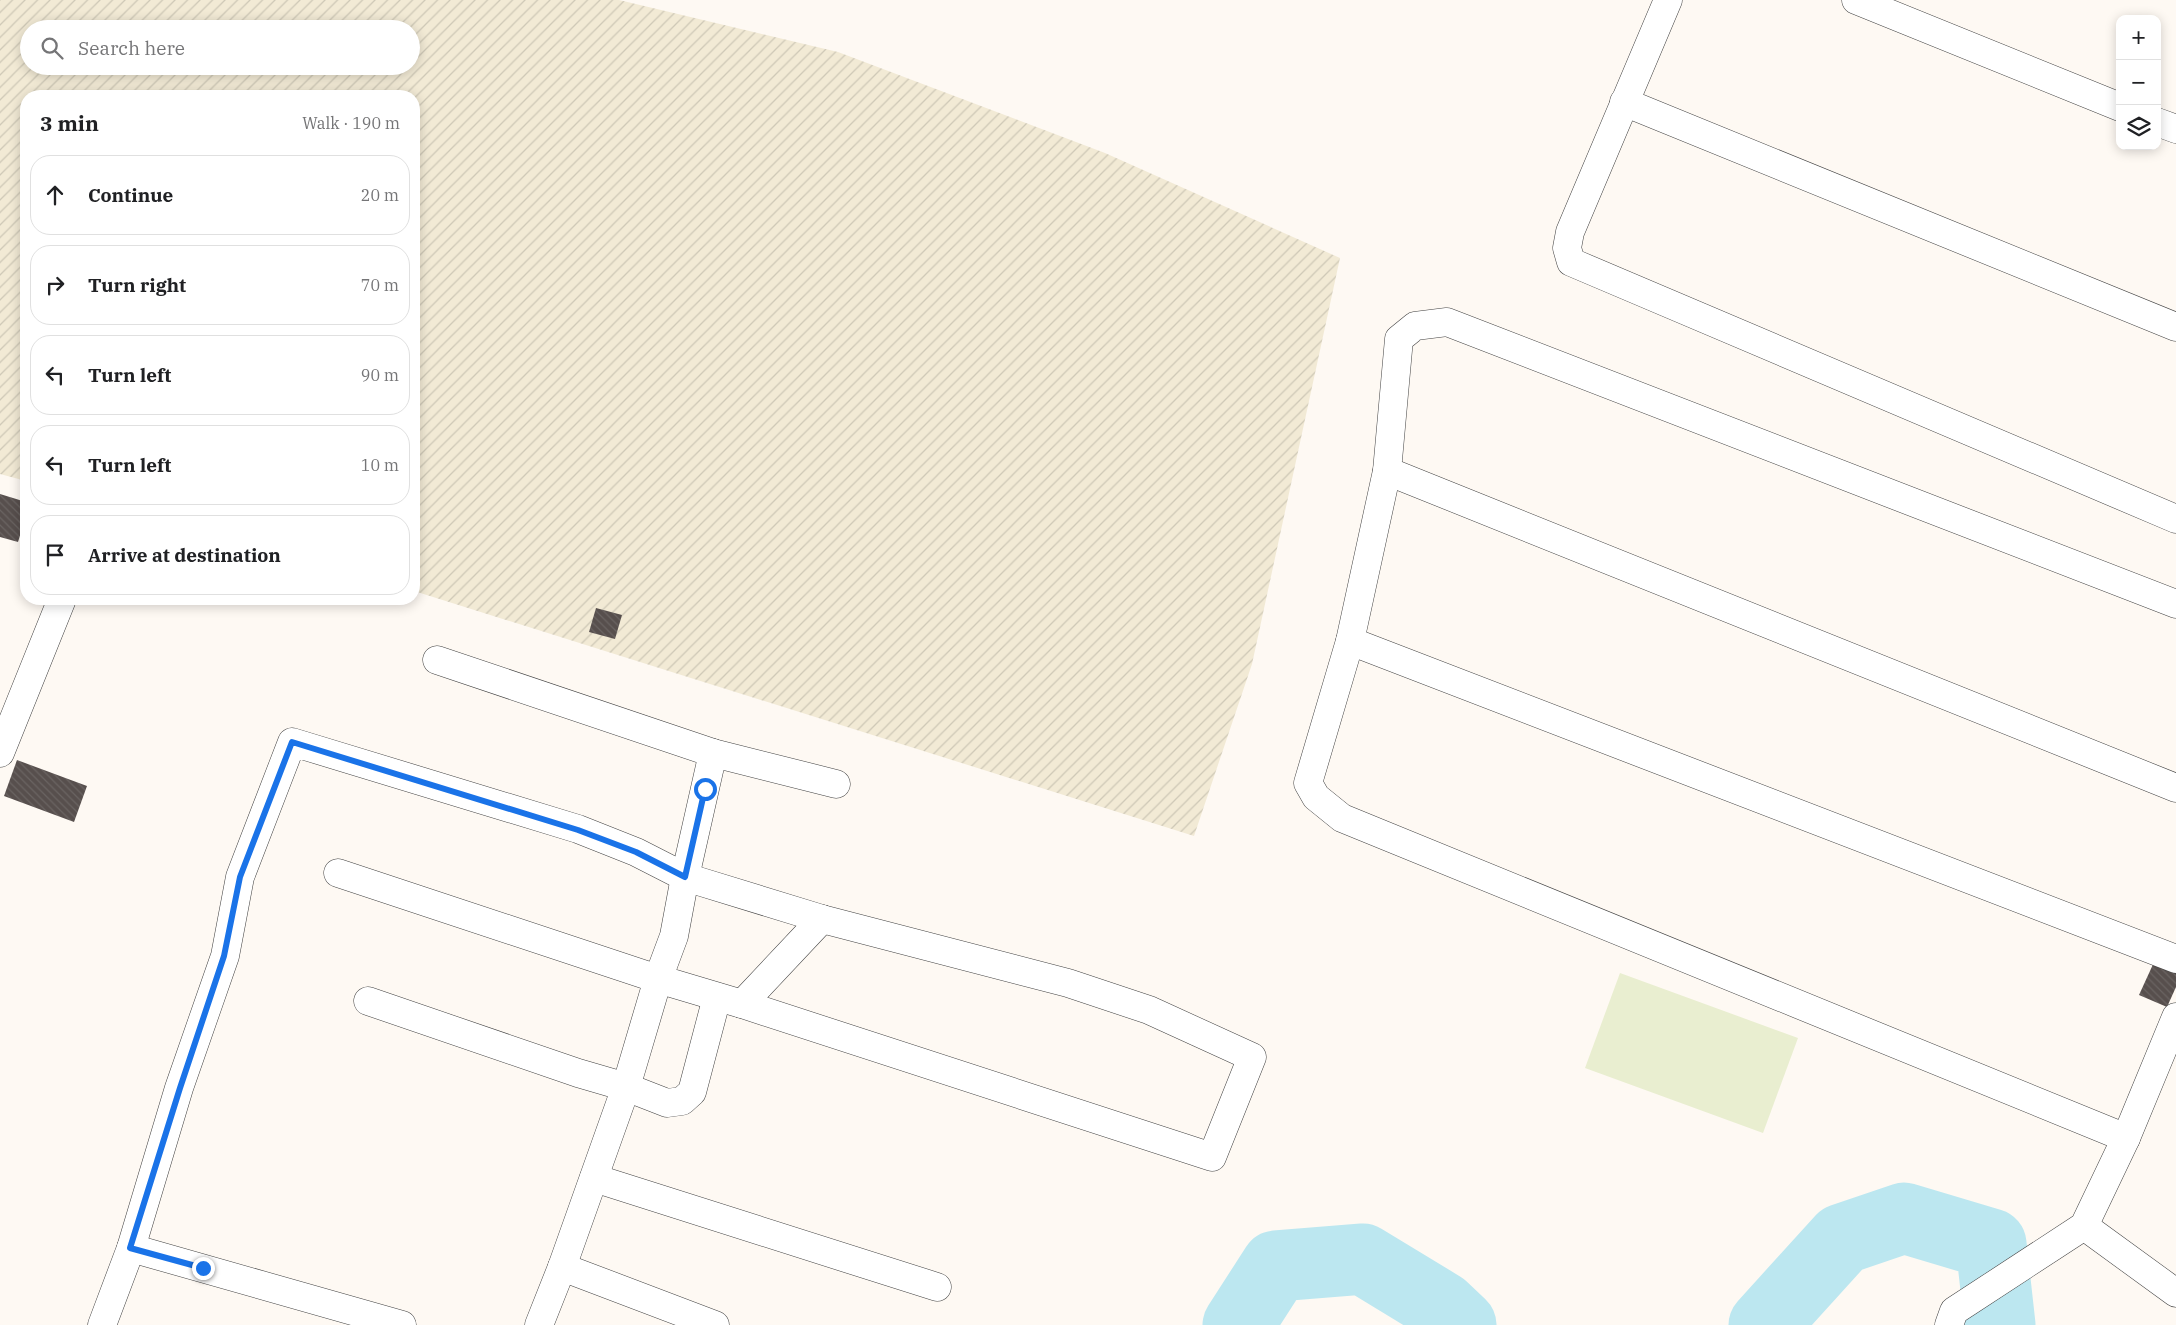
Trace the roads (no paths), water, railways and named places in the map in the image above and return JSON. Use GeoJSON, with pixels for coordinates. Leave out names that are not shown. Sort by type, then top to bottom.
{"type":"FeatureCollection","features":[{"type":"Feature","properties":{"kind":"street"},"geometry":{"type":"LineString","coordinates":[[1668,0],[1570,232],[1567,248],[1571,262],[2176,519]]}},
{"type":"Feature","properties":{"kind":"street"},"geometry":{"type":"LineString","coordinates":[[1856,0],[2116,105]]}},
{"type":"Feature","properties":{"kind":"street"},"geometry":{"type":"LineString","coordinates":[[1624,102],[2176,327]]}},
{"type":"Feature","properties":{"kind":"street"},"geometry":{"type":"LineString","coordinates":[[2161,123],[2176,129]]}},
{"type":"Feature","properties":{"kind":"street"},"geometry":{"type":"LineString","coordinates":[[2126,1138],[1352,822],[1335,813],[1316,797],[1308,783],[1350,641],[1387,471],[1399,339],[1415,326],[1447,322],[2176,604]]}},
{"type":"Feature","properties":{"kind":"street"},"geometry":{"type":"LineString","coordinates":[[1387,471],[2176,788]]}},
{"type":"Feature","properties":{"kind":"street"},"geometry":{"type":"LineString","coordinates":[[0,753],[60,605]]}},
{"type":"Feature","properties":{"kind":"street"},"geometry":{"type":"LineString","coordinates":[[1350,641],[2176,959]]}},
{"type":"Feature","properties":{"kind":"street"},"geometry":{"type":"LineString","coordinates":[[438,660],[713,753],[836,784]]}},
{"type":"Feature","properties":{"kind":"street"},"geometry":{"type":"LineString","coordinates":[[102,1325],[130,1248],[224,956],[240,877],[292,742],[578,830],[636,852],[685,877],[822,918],[1086,989],[1149,1010],[1252,1057],[1212,1157],[742,1004],[658,979],[338,873]]}},
{"type":"Feature","properties":{"kind":"street"},"geometry":{"type":"LineString","coordinates":[[539,1325],[562,1267],[626,1087],[658,979],[674,936],[685,877],[713,753]]}},
{"type":"Feature","properties":{"kind":"street"},"geometry":{"type":"LineString","coordinates":[[742,1004],[822,918]]}},
{"type":"Feature","properties":{"kind":"street"},"geometry":{"type":"LineString","coordinates":[[368,1001],[578,1073],[626,1087],[667,1103],[682,1101],[692,1092],[716,997]]}},
{"type":"Feature","properties":{"kind":"street"},"geometry":{"type":"LineString","coordinates":[[1951,1318],[2077,1230],[2126,1138],[2176,1017]]}},
{"type":"Feature","properties":{"kind":"street"},"geometry":{"type":"LineString","coordinates":[[594,1178],[937,1287]]}},
{"type":"Feature","properties":{"kind":"street"},"geometry":{"type":"LineString","coordinates":[[2077,1230],[2176,1293]]}},
{"type":"Feature","properties":{"kind":"street"},"geometry":{"type":"LineString","coordinates":[[130,1248],[402,1325]]}},
{"type":"Feature","properties":{"kind":"street"},"geometry":{"type":"LineString","coordinates":[[562,1267],[715,1325]]}},
{"type":"Feature","properties":{"kind":"waterway"},"geometry":{"type":"LineString","coordinates":[[1764,1325],[1842,1239],[1904,1218],[1991,1244],[2000,1325]]}},
{"type":"Feature","properties":{"kind":"waterway"},"geometry":{"type":"LineString","coordinates":[[1238,1325],[1276,1266],[1363,1259],[1442,1307],[1461,1325]]}}]}
